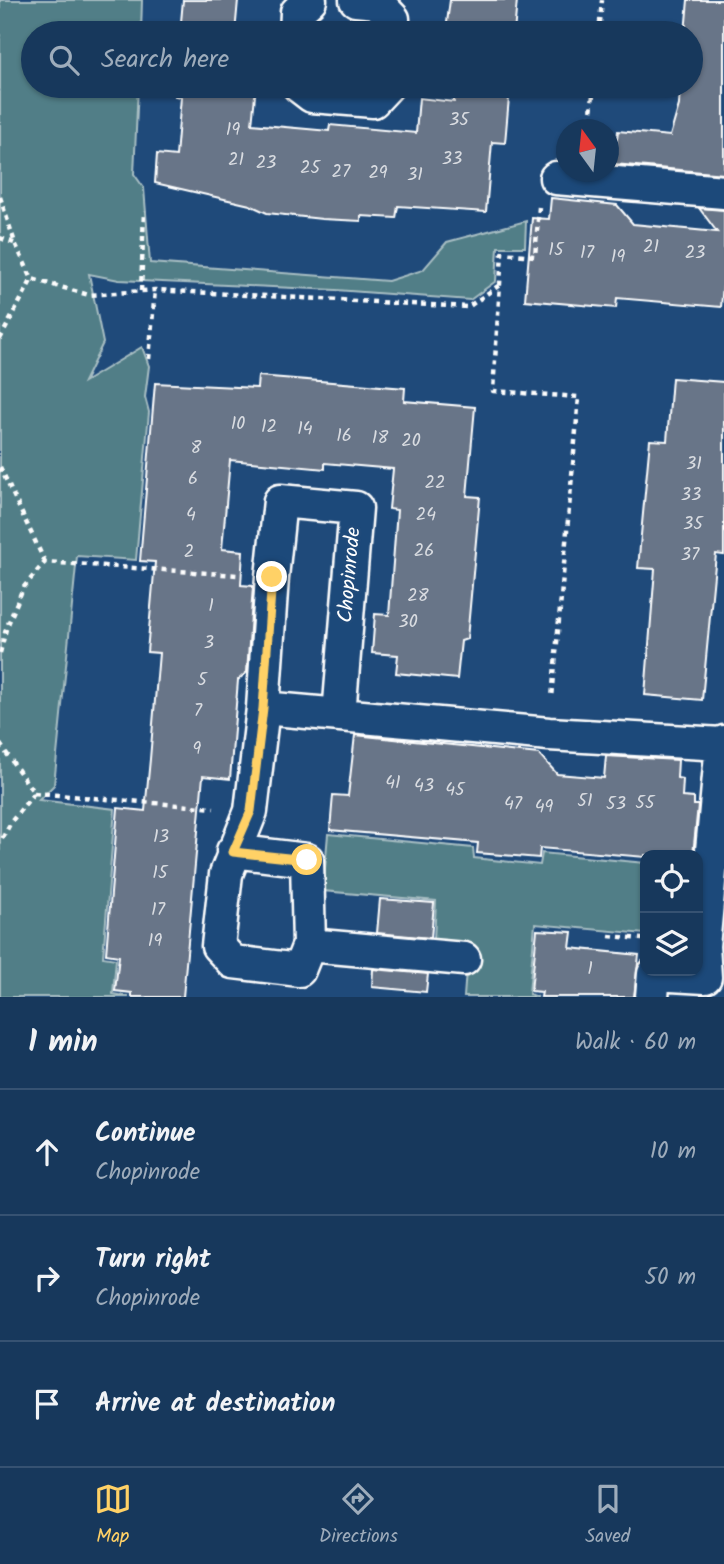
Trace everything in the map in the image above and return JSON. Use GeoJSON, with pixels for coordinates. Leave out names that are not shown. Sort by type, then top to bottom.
{"type":"FeatureCollection","features":[{"type":"Feature","properties":{"kind":"street"},"geometry":{"type":"LineString","coordinates":[[297,21],[297,12],[310,0]]}},
{"type":"Feature","properties":{"kind":"street"},"geometry":{"type":"LineString","coordinates":[[370,1],[393,21]]}},
{"type":"Feature","properties":{"kind":"street"},"geometry":{"type":"LineString","coordinates":[[336,98],[373,101],[376,98]]}},
{"type":"Feature","properties":{"kind":"street"},"geometry":{"type":"LineString","coordinates":[[604,182],[724,192]]}},
{"type":"Feature","properties":{"kind":"street","name":"Chopinrode"},"geometry":{"type":"LineString","coordinates":[[309,945],[299,970],[233,962],[218,946],[226,874],[251,811],[263,708],[280,501],[356,508],[339,715]]}},
{"type":"Feature","properties":{"kind":"street"},"geometry":{"type":"LineString","coordinates":[[263,708],[549,734],[723,743],[703,946],[714,978],[654,974],[652,997]]}},
{"type":"Feature","properties":{"kind":"street"},"geometry":{"type":"LineString","coordinates":[[233,852],[307,860],[309,945],[464,959]]}},
{"type":"Feature","properties":{"kind":"path"},"geometry":{"type":"LineString","coordinates":[[599,21],[602,0]]}},
{"type":"Feature","properties":{"kind":"path"},"geometry":{"type":"LineString","coordinates":[[590,119],[593,98]]}},
{"type":"Feature","properties":{"kind":"path"},"geometry":{"type":"LineString","coordinates":[[549,734],[579,397],[493,391],[502,253],[535,256],[541,177],[556,178]]}},
{"type":"Feature","properties":{"kind":"path"},"geometry":{"type":"LineString","coordinates":[[0,197],[15,243],[32,279],[89,295],[155,290],[468,307],[500,284]]}},
{"type":"Feature","properties":{"kind":"path"},"geometry":{"type":"LineString","coordinates":[[141,291],[144,211]]}},
{"type":"Feature","properties":{"kind":"path"},"geometry":{"type":"LineString","coordinates":[[0,238],[15,243]]}},
{"type":"Feature","properties":{"kind":"path"},"geometry":{"type":"LineString","coordinates":[[0,339],[32,279]]}},
{"type":"Feature","properties":{"kind":"path"},"geometry":{"type":"LineString","coordinates":[[149,359],[155,290]]}},
{"type":"Feature","properties":{"kind":"path"},"geometry":{"type":"LineString","coordinates":[[0,467],[45,562]]}},
{"type":"Feature","properties":{"kind":"path"},"geometry":{"type":"LineString","coordinates":[[45,562],[272,577]]}},
{"type":"Feature","properties":{"kind":"path"},"geometry":{"type":"LineString","coordinates":[[0,653],[6,629],[23,588],[45,562]]}},
{"type":"Feature","properties":{"kind":"path"},"geometry":{"type":"LineString","coordinates":[[0,744],[34,793]]}},
{"type":"Feature","properties":{"kind":"path"},"geometry":{"type":"LineString","coordinates":[[34,793],[251,811]]}},
{"type":"Feature","properties":{"kind":"path"},"geometry":{"type":"LineString","coordinates":[[0,843],[11,822],[34,793]]}},
{"type":"Feature","properties":{"kind":"path"},"geometry":{"type":"LineString","coordinates":[[609,936],[640,939]]}},
{"type":"Feature","properties":{"kind":"green space"},"geometry":{"type":"Polygon","coordinates":[[[0,0],[142,0],[141,21],[21,21],[21,98],[137,98],[134,174],[144,188],[150,263],[388,281],[423,270],[447,242],[526,221],[525,247],[498,247],[496,281],[470,300],[336,290],[119,280],[89,274],[103,343],[84,382],[142,347],[149,366],[145,397],[149,412],[136,560],[77,556],[54,785],[39,800],[115,809],[103,957],[116,959],[113,994],[129,997],[0,997],[0,0]]]}},
{"type":"Feature","properties":{"kind":"green space"},"geometry":{"type":"Polygon","coordinates":[[[328,834],[473,848],[474,858],[540,865],[542,853],[640,863],[640,934],[535,924],[529,994],[538,997],[464,997],[468,944],[434,940],[436,901],[323,891],[328,834]]]}},
{"type":"Feature","properties":{"kind":"building"},"geometry":{"type":"Polygon","coordinates":[[[183,0],[238,0],[236,21],[181,21],[183,0]]]}},
{"type":"Feature","properties":{"kind":"building"},"geometry":{"type":"Polygon","coordinates":[[[450,0],[517,0],[515,21],[447,21],[450,0]]]}},
{"type":"Feature","properties":{"kind":"building"},"geometry":{"type":"Polygon","coordinates":[[[688,0],[724,0],[724,174],[619,164],[619,131],[670,136],[679,98],[703,98],[703,21],[686,21],[688,0]]]}},
{"type":"Feature","properties":{"kind":"building"},"geometry":{"type":"Polygon","coordinates":[[[181,98],[255,98],[252,124],[329,131],[330,125],[416,133],[419,98],[454,102],[454,98],[509,98],[505,143],[492,142],[486,212],[398,206],[396,218],[361,216],[361,221],[267,213],[250,205],[155,183],[157,154],[176,156],[181,98]]]}},
{"type":"Feature","properties":{"kind":"building"},"geometry":{"type":"Polygon","coordinates":[[[551,198],[617,205],[633,224],[717,232],[699,208],[724,210],[721,307],[617,298],[616,308],[525,300],[532,218],[549,219],[551,198]]]}},
{"type":"Feature","properties":{"kind":"building"},"geometry":{"type":"Polygon","coordinates":[[[258,376],[405,388],[404,401],[475,407],[467,496],[480,497],[467,639],[461,641],[457,679],[396,673],[398,655],[372,653],[375,614],[389,615],[397,510],[389,509],[393,469],[325,463],[325,469],[230,460],[222,549],[243,551],[241,585],[253,586],[247,672],[238,680],[230,779],[203,776],[183,997],[132,997],[132,993],[115,991],[119,956],[106,954],[118,808],[145,811],[150,759],[159,653],[147,652],[155,562],[140,561],[155,383],[257,388],[258,376]]]}},
{"type":"Feature","properties":{"kind":"building"},"geometry":{"type":"Polygon","coordinates":[[[672,378],[724,382],[724,555],[716,554],[702,700],[645,695],[655,569],[638,568],[650,440],[667,441],[672,378]]]}},
{"type":"Feature","properties":{"kind":"building"},"geometry":{"type":"Polygon","coordinates":[[[355,735],[539,754],[557,774],[604,778],[606,756],[678,760],[677,778],[683,779],[682,797],[694,798],[694,805],[698,805],[694,850],[640,850],[640,857],[540,848],[539,858],[477,853],[478,843],[330,830],[333,795],[348,796],[355,735]]]}},
{"type":"Feature","properties":{"kind":"building"},"geometry":{"type":"Polygon","coordinates":[[[380,899],[434,903],[431,938],[377,933],[380,899]]]}},
{"type":"Feature","properties":{"kind":"building"},"geometry":{"type":"Polygon","coordinates":[[[537,930],[572,932],[570,948],[639,955],[634,997],[541,997],[542,992],[531,991],[537,930]]]}},
{"type":"Feature","properties":{"kind":"building"},"geometry":{"type":"Polygon","coordinates":[[[373,969],[428,974],[426,992],[372,987],[373,969]]]}},
{"type":"Feature","properties":{"kind":"route"},"geometry":{"type":"LineString","coordinates":[[272,577],[263,708],[251,811],[233,852],[307,860]]}}]}
